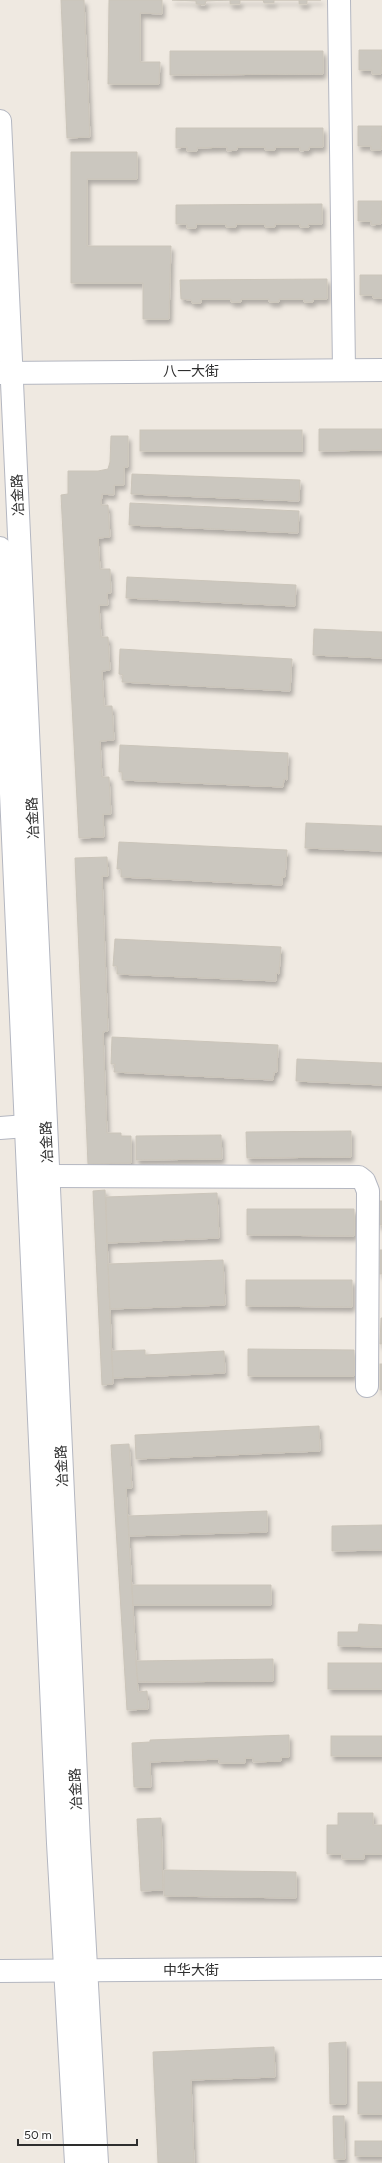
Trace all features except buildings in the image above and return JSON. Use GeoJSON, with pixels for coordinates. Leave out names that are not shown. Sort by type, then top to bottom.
{"type":"FeatureCollection","features":[{"type":"Feature","properties":{"kind":"street"},"geometry":{"type":"LineString","coordinates":[[339,0],[344,370]]}},
{"type":"Feature","properties":{"kind":"street","name":"冶金路"},"geometry":{"type":"LineString","coordinates":[[0,121],[6,380],[48,1176],[76,1978],[76,2163]]}},
{"type":"Feature","properties":{"kind":"street","name":"八一大街"},"geometry":{"type":"LineString","coordinates":[[6,380],[382,370]]}},
{"type":"Feature","properties":{"kind":"street","name":"八一大街"},"geometry":{"type":"LineString","coordinates":[[6,380],[382,385]]}},
{"type":"Feature","properties":{"kind":"street","name":"冶金路"},"geometry":{"type":"LineString","coordinates":[[0,548],[26,1126],[76,1978],[97,2163]]}},
{"type":"Feature","properties":{"kind":"street"},"geometry":{"type":"LineString","coordinates":[[0,1128],[26,1126]]}},
{"type":"Feature","properties":{"kind":"street"},"geometry":{"type":"LineString","coordinates":[[48,1176],[359,1177],[364,1181],[368,1191],[367,1386]]}},
{"type":"Feature","properties":{"kind":"street","name":"中华大街"},"geometry":{"type":"LineString","coordinates":[[0,1986],[76,1978],[382,1968]]}},
{"type":"Feature","properties":{"kind":"street","name":"中华大街"},"geometry":{"type":"LineString","coordinates":[[0,1971],[76,1978],[382,1983]]}}]}
